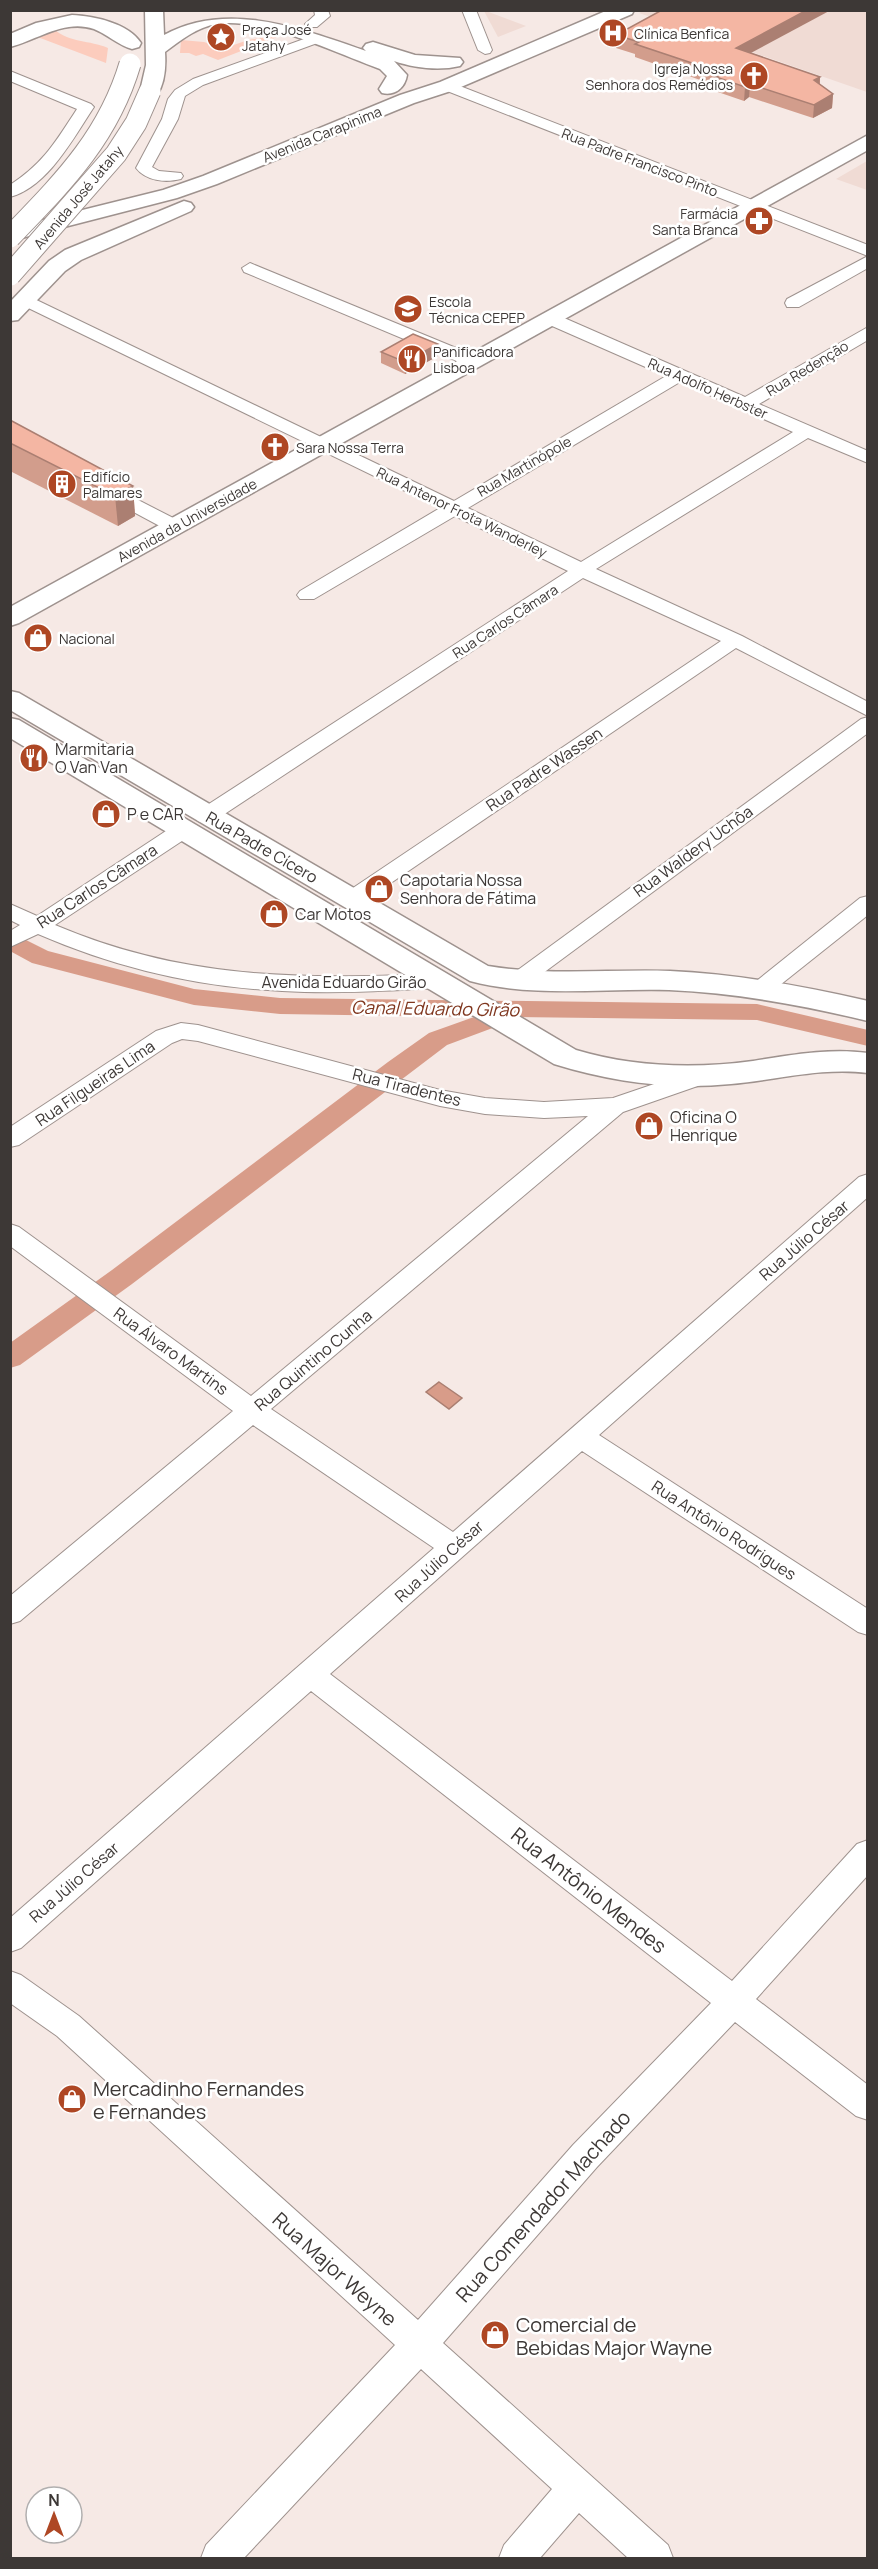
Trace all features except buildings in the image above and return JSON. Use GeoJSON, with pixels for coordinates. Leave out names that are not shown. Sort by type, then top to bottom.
{"type":"FeatureCollection","features":[{"type":"Feature","properties":{"kind":"main road"},"geometry":{"type":"LineString","coordinates":[[10,26],[66,10]]}},
{"type":"Feature","properties":{"kind":"main road","name":"Avenida José Jatahy"},"geometry":{"type":"LineString","coordinates":[[10,275],[116,154],[144,106],[157,57],[154,10]]}},
{"type":"Feature","properties":{"kind":"main road"},"geometry":{"type":"LineString","coordinates":[[258,10],[316,24],[399,58],[425,62],[453,62]]}},
{"type":"Feature","properties":{"kind":"main road","name":"Avenida Carapinima"},"geometry":{"type":"LineString","coordinates":[[10,218],[175,176],[584,10]]}},
{"type":"Feature","properties":{"kind":"main road","name":"Avenida Carapinima"},"geometry":{"type":"LineString","coordinates":[[10,236],[170,194],[210,180],[407,99],[441,88],[625,10]]}},
{"type":"Feature","properties":{"kind":"main road"},"geometry":{"type":"LineString","coordinates":[[157,57],[184,27],[221,18],[316,24],[387,65],[397,75],[396,81],[389,88]]}},
{"type":"Feature","properties":{"kind":"main road"},"geometry":{"type":"LineString","coordinates":[[10,41],[48,25],[72,21],[107,26],[132,43]]}},
{"type":"Feature","properties":{"kind":"main road","name":"Avenida José Jatahy"},"geometry":{"type":"LineString","coordinates":[[10,236],[74,169],[104,130],[125,87],[132,43],[130,21]]}},
{"type":"Feature","properties":{"kind":"main road"},"geometry":{"type":"LineString","coordinates":[[17,307],[57,266],[72,255],[430,98],[441,88]]}},
{"type":"Feature","properties":{"kind":"main road","name":"Avenida da Universidade"},"geometry":{"type":"LineString","coordinates":[[10,618],[867,141]]}},
{"type":"Feature","properties":{"kind":"main road","name":"Rua Padre Cícero"},"geometry":{"type":"LineString","coordinates":[[10,699],[194,823],[447,988],[565,1057],[591,1066],[656,1075],[704,1075]]}},
{"type":"Feature","properties":{"kind":"main road","name":"Rua Padre Cícero"},"geometry":{"type":"LineString","coordinates":[[10,726],[194,823],[352,899],[480,974],[519,980]]}},
{"type":"Feature","properties":{"kind":"main road"},"geometry":{"type":"LineString","coordinates":[[519,980],[642,980],[762,988],[867,1011]]}},
{"type":"Feature","properties":{"kind":"main road"},"geometry":{"type":"LineString","coordinates":[[704,1075],[824,1061],[867,1063]]}},
{"type":"Feature","properties":{"kind":"street"},"geometry":{"type":"LineString","coordinates":[[469,10],[485,50]]}},
{"type":"Feature","properties":{"kind":"street"},"geometry":{"type":"LineString","coordinates":[[175,176],[148,173],[144,168],[170,119],[180,93],[316,24]]}},
{"type":"Feature","properties":{"kind":"street"},"geometry":{"type":"LineString","coordinates":[[10,75],[86,107],[38,174],[11,192]]}},
{"type":"Feature","properties":{"kind":"street","name":"Rua Padre Francisco Pinto"},"geometry":{"type":"LineString","coordinates":[[441,88],[867,251]]}},
{"type":"Feature","properties":{"kind":"street"},"geometry":{"type":"LineString","coordinates":[[793,303],[867,261]]}},
{"type":"Feature","properties":{"kind":"street"},"geometry":{"type":"LineString","coordinates":[[249,268],[472,361]]}},
{"type":"Feature","properties":{"kind":"street","name":"Rua Antenor Frota Wanderley"},"geometry":{"type":"LineString","coordinates":[[17,307],[321,444],[582,570],[735,640],[867,710]]}},
{"type":"Feature","properties":{"kind":"street","name":"Rua Adolfo Herbster"},"geometry":{"type":"LineString","coordinates":[[549,318],[867,458]]}},
{"type":"Feature","properties":{"kind":"street","name":"Rua Redenção"},"geometry":{"type":"LineString","coordinates":[[746,404],[863,340]]}},
{"type":"Feature","properties":{"kind":"street","name":"Rua Martinópole"},"geometry":{"type":"LineString","coordinates":[[307,595],[680,375]]}},
{"type":"Feature","properties":{"kind":"street","name":"Rua Carlos Câmara"},"geometry":{"type":"LineString","coordinates":[[24,932],[582,570],[806,432]]}},
{"type":"Feature","properties":{"kind":"street"},"geometry":{"type":"LineString","coordinates":[[93,483],[176,527]]}},
{"type":"Feature","properties":{"kind":"street","name":"Rua Padre Wassen"},"geometry":{"type":"LineString","coordinates":[[352,899],[735,640]]}},
{"type":"Feature","properties":{"kind":"street","name":"Rua Waldery Uchôa"},"geometry":{"type":"LineString","coordinates":[[519,980],[867,723]]}},
{"type":"Feature","properties":{"kind":"street"},"geometry":{"type":"LineString","coordinates":[[762,988],[867,903]]}},
{"type":"Feature","properties":{"kind":"street","name":"Avenida Eduardo Girão"},"geometry":{"type":"LineString","coordinates":[[10,911],[24,932],[82,945],[137,963],[250,981],[284,984],[447,988]]}},
{"type":"Feature","properties":{"kind":"street","name":"Rua Tiradentes"},"geometry":{"type":"LineString","coordinates":[[181,1031],[198,1033],[440,1098],[485,1106],[544,1110],[615,1106],[704,1075]]}},
{"type":"Feature","properties":{"kind":"street","name":"Rua Filgueiras Lima"},"geometry":{"type":"LineString","coordinates":[[10,1139],[164,1037],[181,1031]]}},
{"type":"Feature","properties":{"kind":"street","name":"Rua Quintino Cunha"},"geometry":{"type":"LineString","coordinates":[[10,1613],[615,1106]]}},
{"type":"Feature","properties":{"kind":"street","name":"Rua Júlio César"},"geometry":{"type":"LineString","coordinates":[[10,1938],[867,1184]]}},
{"type":"Feature","properties":{"kind":"street","name":"Rua Álvaro Martins"},"geometry":{"type":"LineString","coordinates":[[10,1233],[253,1411],[454,1547]]}},
{"type":"Feature","properties":{"kind":"street","name":"Rua Antônio Rodrigues"},"geometry":{"type":"LineString","coordinates":[[580,1436],[867,1624]]}},
{"type":"Feature","properties":{"kind":"street","name":"Rua Antônio Mendes"},"geometry":{"type":"LineString","coordinates":[[310,1675],[867,2105]]}},
{"type":"Feature","properties":{"kind":"street","name":"Rua Comendador Machado"},"geometry":{"type":"LineString","coordinates":[[219,2559],[419,2345],[585,2156],[733,2002],[867,1853]]}},
{"type":"Feature","properties":{"kind":"street","name":"Rua Major Weyne"},"geometry":{"type":"LineString","coordinates":[[10,1985],[68,2026],[655,2559]]}},
{"type":"Feature","properties":{"kind":"street"},"geometry":{"type":"LineString","coordinates":[[517,2559],[576,2488]]}},
{"type":"Feature","properties":{"kind":"shaded area"},"geometry":{"type":"Polygon","coordinates":[[[645,10],[867,11],[867,92],[639,13],[645,10]]]}},
{"type":"Feature","properties":{"kind":"shaded area"},"geometry":{"type":"Polygon","coordinates":[[[484,11],[486,11],[526,26],[498,37],[484,11]]]}},
{"type":"Feature","properties":{"kind":"shaded area"},"geometry":{"type":"Polygon","coordinates":[[[54,29],[66,37],[108,48],[106,63],[35,36],[54,29]]]}},
{"type":"Feature","properties":{"kind":"shaded area"},"geometry":{"type":"Polygon","coordinates":[[[285,34],[218,60],[203,54],[196,56],[180,53],[181,40],[228,47],[248,40],[285,34]]]}},
{"type":"Feature","properties":{"kind":"shaded area"},"geometry":{"type":"Polygon","coordinates":[[[867,161],[867,190],[836,179],[867,161]]]}},
{"type":"Feature","properties":{"kind":"shaded area"},"geometry":{"type":"Polygon","coordinates":[[[439,1382],[462,1398],[449,1409],[426,1392],[439,1382]]]}},
{"type":"Feature","properties":{"kind":"waterway","name":"Canal Eduardo Girão"},"geometry":{"type":"LineString","coordinates":[[10,940],[40,957],[194,997],[280,1006],[757,1012],[868,1038]]}},
{"type":"Feature","properties":{"kind":"waterway"},"geometry":{"type":"LineString","coordinates":[[10,1358],[122,1277],[438,1039],[505,1014]]}},
{"type":"Feature","properties":{"kind":"place","name":"Clínica Benfica"},"geometry":{"type":"Point","coordinates":[613,33]}},
{"type":"Feature","properties":{"kind":"place","name":"Praça José Jatahy"},"geometry":{"type":"Point","coordinates":[221,37]}},
{"type":"Feature","properties":{"kind":"place","name":"Igreja Nossa Senhora dos Remédios"},"geometry":{"type":"Point","coordinates":[754,76]}},
{"type":"Feature","properties":{"kind":"place","name":"Farmácia Santa Branca"},"geometry":{"type":"Point","coordinates":[759,221]}},
{"type":"Feature","properties":{"kind":"place","name":"Escola Técnica CEPEP"},"geometry":{"type":"Point","coordinates":[408,309]}},
{"type":"Feature","properties":{"kind":"place","name":"Panificadora Lisboa"},"geometry":{"type":"Point","coordinates":[412,359]}},
{"type":"Feature","properties":{"kind":"place","name":"Sara Nossa Terra"},"geometry":{"type":"Point","coordinates":[275,447]}},
{"type":"Feature","properties":{"kind":"place","name":"Edifício Palmares"},"geometry":{"type":"Point","coordinates":[62,484]}},
{"type":"Feature","properties":{"kind":"place","name":"Nacional"},"geometry":{"type":"Point","coordinates":[38,638]}},
{"type":"Feature","properties":{"kind":"place","name":"Marmitaria O Van Van"},"geometry":{"type":"Point","coordinates":[34,758]}},
{"type":"Feature","properties":{"kind":"place","name":"P e CAR"},"geometry":{"type":"Point","coordinates":[106,814]}},
{"type":"Feature","properties":{"kind":"place","name":"Capotaria Nossa Senhora de Fátima"},"geometry":{"type":"Point","coordinates":[379,889]}},
{"type":"Feature","properties":{"kind":"place","name":"Car Motos"},"geometry":{"type":"Point","coordinates":[274,914]}},
{"type":"Feature","properties":{"kind":"place","name":"Oficina O Henrique"},"geometry":{"type":"Point","coordinates":[649,1126]}},
{"type":"Feature","properties":{"kind":"place","name":"Mercadinho Fernandes e Fernandes"},"geometry":{"type":"Point","coordinates":[72,2099]}},
{"type":"Feature","properties":{"kind":"place","name":"Comercial de Bebidas Major Wayne"},"geometry":{"type":"Point","coordinates":[495,2335]}}]}
